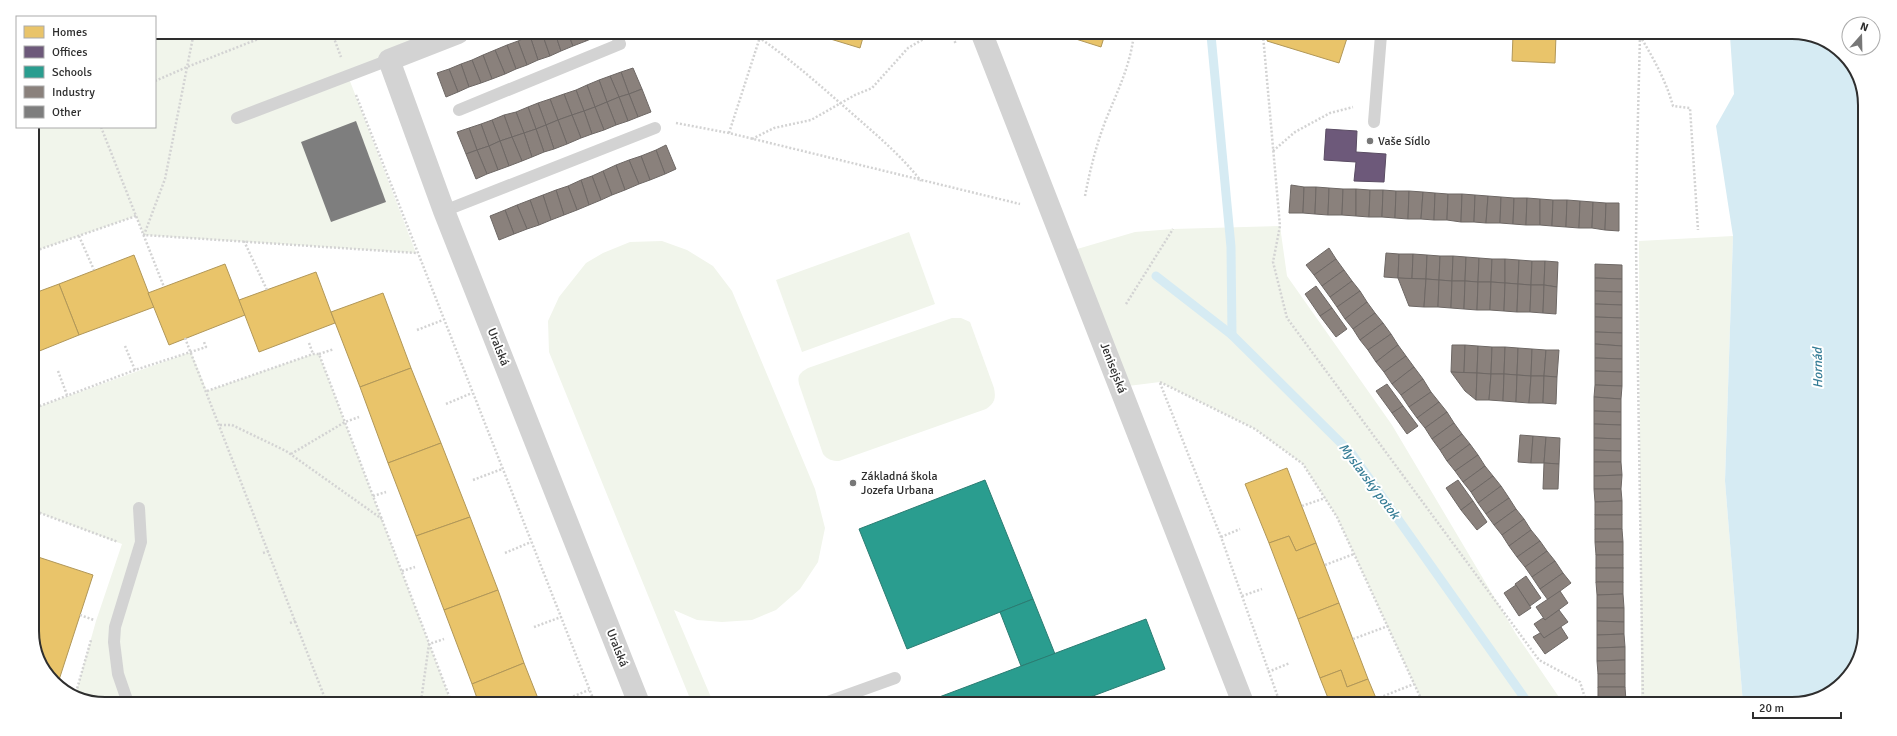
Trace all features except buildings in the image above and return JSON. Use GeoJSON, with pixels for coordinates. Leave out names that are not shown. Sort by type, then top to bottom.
{"type":"FeatureCollection","features":[{"type":"Feature","properties":{"kind":"street"},"geometry":{"type":"LineString","coordinates":[[389,60],[443,39]]}},
{"type":"Feature","properties":{"kind":"street","name":"Jenisejská"},"geometry":{"type":"LineString","coordinates":[[984,39],[1054,215],[1241,697]]}},
{"type":"Feature","properties":{"kind":"street","name":"Uralská"},"geometry":{"type":"LineString","coordinates":[[389,60],[444,211],[636,697]]}},
{"type":"Feature","properties":{"kind":"lane"},"geometry":{"type":"LineString","coordinates":[[459,110],[620,44],[618,39]]}},
{"type":"Feature","properties":{"kind":"lane"},"geometry":{"type":"LineString","coordinates":[[1374,122],[1381,39]]}},
{"type":"Feature","properties":{"kind":"lane"},"geometry":{"type":"LineString","coordinates":[[237,118],[389,60]]}},
{"type":"Feature","properties":{"kind":"lane"},"geometry":{"type":"LineString","coordinates":[[444,211],[655,128]]}},
{"type":"Feature","properties":{"kind":"lane"},"geometry":{"type":"LineString","coordinates":[[126,697],[118,674],[114,642],[115,627],[141,542],[139,508]]}},
{"type":"Feature","properties":{"kind":"lane"},"geometry":{"type":"LineString","coordinates":[[842,697],[895,678]]}},
{"type":"Feature","properties":{"kind":"path"},"geometry":{"type":"LineString","coordinates":[[144,235],[165,179],[193,39]]}},
{"type":"Feature","properties":{"kind":"path"},"geometry":{"type":"LineString","coordinates":[[156,81],[187,66],[258,39]]}},
{"type":"Feature","properties":{"kind":"path"},"geometry":{"type":"LineString","coordinates":[[335,39],[416,253],[592,697]]}},
{"type":"Feature","properties":{"kind":"path"},"geometry":{"type":"LineString","coordinates":[[729,134],[759,39]]}},
{"type":"Feature","properties":{"kind":"path"},"geometry":{"type":"LineString","coordinates":[[760,39],[799,68],[841,104],[906,162],[921,181]]}},
{"type":"Feature","properties":{"kind":"path"},"geometry":{"type":"LineString","coordinates":[[752,139],[774,128],[811,120],[872,88],[908,48],[923,39]]}},
{"type":"Feature","properties":{"kind":"path"},"geometry":{"type":"LineString","coordinates":[[1085,196],[1092,161],[1105,122],[1125,76],[1133,39]]}},
{"type":"Feature","properties":{"kind":"path"},"geometry":{"type":"LineString","coordinates":[[1263,39],[1280,226],[1273,262],[1287,318],[1539,660],[1580,682],[1585,697]]}},
{"type":"Feature","properties":{"kind":"path"},"geometry":{"type":"LineString","coordinates":[[1640,39],[1636,154],[1636,244],[1643,697]]}},
{"type":"Feature","properties":{"kind":"path"},"geometry":{"type":"LineString","coordinates":[[1642,39],[1654,58],[1668,88],[1673,106],[1690,108],[1698,230]]}},
{"type":"Feature","properties":{"kind":"path"},"geometry":{"type":"LineString","coordinates":[[1273,151],[1295,132],[1330,113],[1375,102]]}},
{"type":"Feature","properties":{"kind":"path"},"geometry":{"type":"LineString","coordinates":[[655,128],[673,122],[752,139],[1028,206],[1054,215]]}},
{"type":"Feature","properties":{"kind":"path"},"geometry":{"type":"LineString","coordinates":[[101,128],[164,287]]}},
{"type":"Feature","properties":{"kind":"path"},"geometry":{"type":"LineString","coordinates":[[39,250],[136,216]]}},
{"type":"Feature","properties":{"kind":"path"},"geometry":{"type":"LineString","coordinates":[[1126,304],[1173,229]]}},
{"type":"Feature","properties":{"kind":"path"},"geometry":{"type":"LineString","coordinates":[[144,235],[416,253]]}},
{"type":"Feature","properties":{"kind":"path"},"geometry":{"type":"LineString","coordinates":[[79,236],[94,270]]}},
{"type":"Feature","properties":{"kind":"path"},"geometry":{"type":"LineString","coordinates":[[244,241],[267,290]]}},
{"type":"Feature","properties":{"kind":"path"},"geometry":{"type":"LineString","coordinates":[[417,330],[443,320]]}},
{"type":"Feature","properties":{"kind":"path"},"geometry":{"type":"LineString","coordinates":[[185,338],[324,695]]}},
{"type":"Feature","properties":{"kind":"path"},"geometry":{"type":"LineString","coordinates":[[39,406],[135,370],[206,347],[204,342]]}},
{"type":"Feature","properties":{"kind":"path"},"geometry":{"type":"LineString","coordinates":[[309,343],[313,354]]}},
{"type":"Feature","properties":{"kind":"path"},"geometry":{"type":"LineString","coordinates":[[125,346],[135,370]]}},
{"type":"Feature","properties":{"kind":"path"},"geometry":{"type":"LineString","coordinates":[[207,392],[313,354],[319,354],[334,349]]}},
{"type":"Feature","properties":{"kind":"path"},"geometry":{"type":"LineString","coordinates":[[319,354],[450,697]]}},
{"type":"Feature","properties":{"kind":"path"},"geometry":{"type":"LineString","coordinates":[[58,371],[67,395]]}},
{"type":"Feature","properties":{"kind":"path"},"geometry":{"type":"LineString","coordinates":[[1278,697],[1220,537],[1160,382],[1255,429],[1304,464],[1337,517],[1420,697]]}},
{"type":"Feature","properties":{"kind":"path"},"geometry":{"type":"LineString","coordinates":[[446,404],[472,393]]}},
{"type":"Feature","properties":{"kind":"path"},"geometry":{"type":"LineString","coordinates":[[291,454],[345,422],[359,417]]}},
{"type":"Feature","properties":{"kind":"path"},"geometry":{"type":"LineString","coordinates":[[220,425],[232,425],[291,454],[382,519]]}},
{"type":"Feature","properties":{"kind":"path"},"geometry":{"type":"LineString","coordinates":[[473,480],[502,469]]}},
{"type":"Feature","properties":{"kind":"path"},"geometry":{"type":"LineString","coordinates":[[373,496],[386,492]]}},
{"type":"Feature","properties":{"kind":"path"},"geometry":{"type":"LineString","coordinates":[[1302,506],[1325,498]]}},
{"type":"Feature","properties":{"kind":"path"},"geometry":{"type":"LineString","coordinates":[[39,513],[122,544]]}},
{"type":"Feature","properties":{"kind":"path"},"geometry":{"type":"LineString","coordinates":[[1220,537],[1240,529]]}},
{"type":"Feature","properties":{"kind":"path"},"geometry":{"type":"LineString","coordinates":[[505,553],[531,542]]}},
{"type":"Feature","properties":{"kind":"path"},"geometry":{"type":"LineString","coordinates":[[263,553],[269,551]]}},
{"type":"Feature","properties":{"kind":"path"},"geometry":{"type":"LineString","coordinates":[[1325,565],[1354,554]]}},
{"type":"Feature","properties":{"kind":"path"},"geometry":{"type":"LineString","coordinates":[[402,571],[415,567]]}},
{"type":"Feature","properties":{"kind":"path"},"geometry":{"type":"LineString","coordinates":[[1242,596],[1262,589]]}},
{"type":"Feature","properties":{"kind":"path"},"geometry":{"type":"LineString","coordinates":[[534,627],[561,617]]}},
{"type":"Feature","properties":{"kind":"path"},"geometry":{"type":"LineString","coordinates":[[290,623],[296,621]]}},
{"type":"Feature","properties":{"kind":"path"},"geometry":{"type":"LineString","coordinates":[[1353,639],[1388,626]]}},
{"type":"Feature","properties":{"kind":"path"},"geometry":{"type":"LineString","coordinates":[[77,690],[92,636]]}},
{"type":"Feature","properties":{"kind":"path"},"geometry":{"type":"LineString","coordinates":[[430,644],[444,639]]}},
{"type":"Feature","properties":{"kind":"path"},"geometry":{"type":"LineString","coordinates":[[422,697],[430,644]]}},
{"type":"Feature","properties":{"kind":"path"},"geometry":{"type":"LineString","coordinates":[[1268,672],[1290,663]]}},
{"type":"Feature","properties":{"kind":"path"},"geometry":{"type":"LineString","coordinates":[[1383,697],[1414,684]]}},
{"type":"Feature","properties":{"kind":"path"},"geometry":{"type":"LineString","coordinates":[[572,697],[589,690]]}},
{"type":"Feature","properties":{"kind":"shaded area"},"geometry":{"type":"Polygon","coordinates":[[[156,39],[443,39],[348,76],[416,253],[144,235],[136,216],[39,250],[39,128],[156,128],[156,39]]]}},
{"type":"Feature","properties":{"kind":"shaded area"},"geometry":{"type":"Polygon","coordinates":[[[1280,226],[1287,276],[1392,425],[1516,634],[1559,697],[1420,697],[1337,517],[1303,464],[1255,429],[1160,382],[1120,387],[1067,252],[1135,232],[1173,229],[1280,226]]]}},
{"type":"Feature","properties":{"kind":"shaded area"},"geometry":{"type":"Polygon","coordinates":[[[909,232],[935,304],[802,352],[776,280],[909,232]]]}},
{"type":"Feature","properties":{"kind":"shaded area"},"geometry":{"type":"Polygon","coordinates":[[[1733,236],[1725,481],[1742,697],[1641,697],[1639,241],[1733,236]]]}},
{"type":"Feature","properties":{"kind":"shaded area"},"geometry":{"type":"Polygon","coordinates":[[[662,241],[687,250],[713,266],[732,291],[815,489],[825,528],[818,562],[800,589],[776,610],[752,620],[722,622],[697,620],[674,610],[711,697],[689,697],[549,352],[548,321],[559,297],[586,263],[603,253],[630,242],[662,241]]]}},
{"type":"Feature","properties":{"kind":"shaded area"},"geometry":{"type":"Polygon","coordinates":[[[952,318],[961,318],[970,322],[994,388],[995,397],[991,405],[986,409],[839,461],[830,460],[827,458],[823,454],[799,384],[798,378],[801,373],[808,368],[952,318]]]}},
{"type":"Feature","properties":{"kind":"shaded area"},"geometry":{"type":"Polygon","coordinates":[[[191,352],[207,391],[313,354],[319,354],[449,697],[105,697],[92,696],[77,690],[96,621],[122,544],[39,513],[39,406],[191,352]]]}},
{"type":"Feature","properties":{"kind":"water","name":"Hornád"},"geometry":{"type":"Polygon","coordinates":[[[1730,39],[1792,39],[1813,42],[1839,58],[1855,84],[1858,100],[1858,631],[1855,652],[1839,678],[1825,688],[1805,696],[1742,697],[1725,481],[1733,236],[1716,126],[1734,94],[1730,39]]]}},
{"type":"Feature","properties":{"kind":"waterway"},"geometry":{"type":"LineString","coordinates":[[1211,39],[1231,247],[1232,335]]}},
{"type":"Feature","properties":{"kind":"waterway","name":"Myslavský potok"},"geometry":{"type":"LineString","coordinates":[[1156,276],[1232,335],[1352,454],[1524,697]]}},
{"type":"Feature","properties":{"kind":"place","name":"Vaše Sídlo"},"geometry":{"type":"Point","coordinates":[1370,141]}},
{"type":"Feature","properties":{"kind":"place","name":"Základná škola Jozefa Urbana"},"geometry":{"type":"Point","coordinates":[853,483]}}]}
